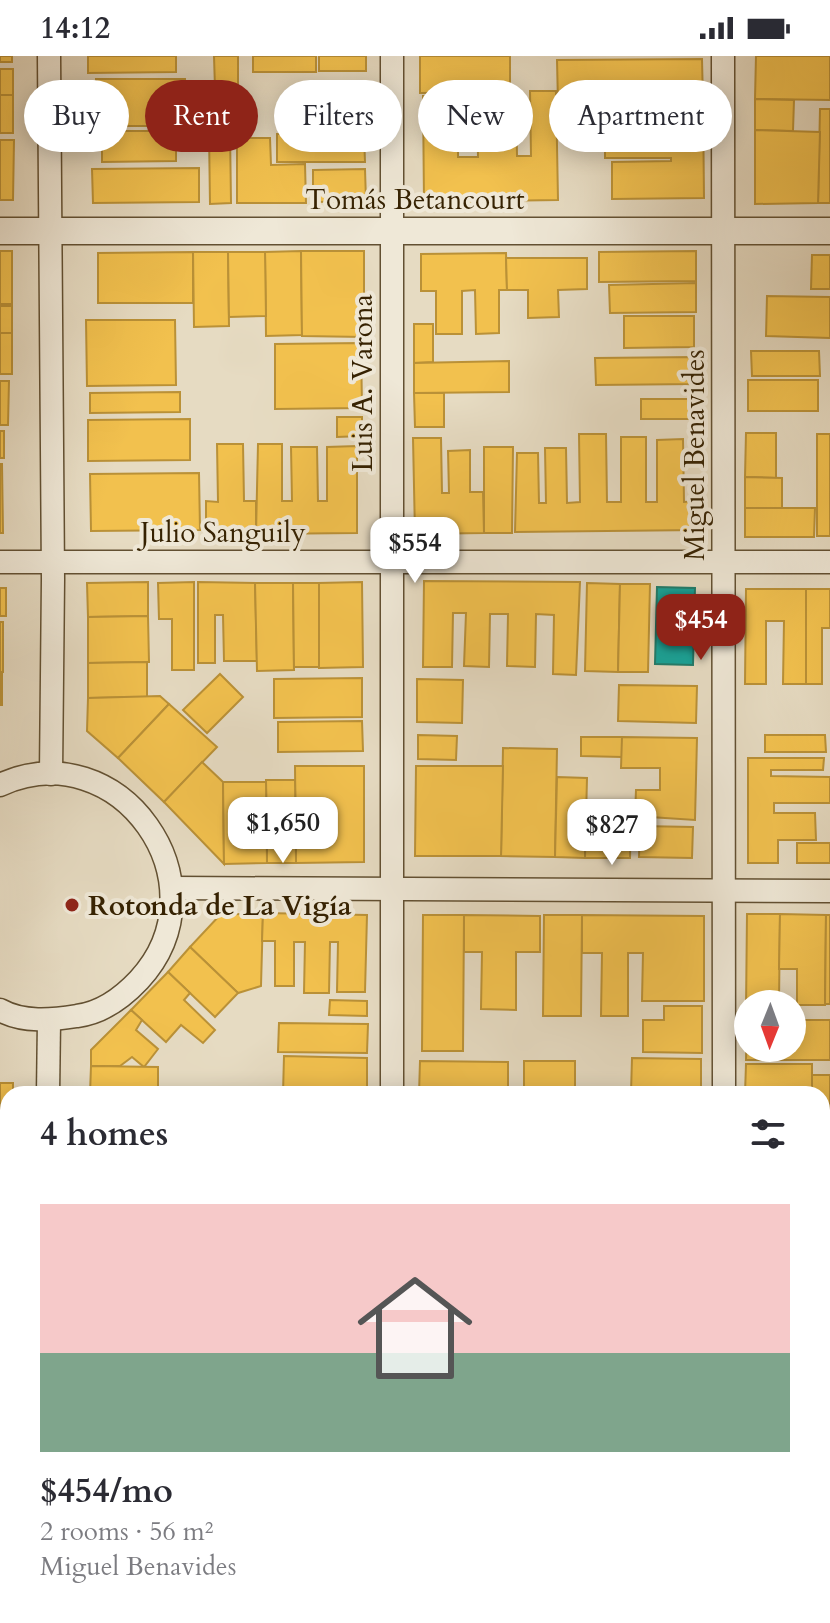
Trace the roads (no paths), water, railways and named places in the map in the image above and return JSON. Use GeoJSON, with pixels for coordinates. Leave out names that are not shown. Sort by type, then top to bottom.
{"type":"FeatureCollection","features":[{"type":"Feature","properties":{"kind":"street"},"geometry":{"type":"LineString","coordinates":[[49,56],[53,563],[51,774]]}},
{"type":"Feature","properties":{"kind":"street","name":"Luis A. Varona"},"geometry":{"type":"LineString","coordinates":[[392,56],[392,1086]]}},
{"type":"Feature","properties":{"kind":"street","name":"Miguel Benavides"},"geometry":{"type":"LineString","coordinates":[[723,56],[724,1086]]}},
{"type":"Feature","properties":{"kind":"street","name":"Tomás Betancourt"},"geometry":{"type":"LineString","coordinates":[[0,231],[830,231]]}},
{"type":"Feature","properties":{"kind":"street","name":"Julio Sanguily"},"geometry":{"type":"LineString","coordinates":[[0,562],[830,562]]}},
{"type":"Feature","properties":{"kind":"street"},"geometry":{"type":"LineString","coordinates":[[0,785],[14,779],[51,774],[87,780],[120,796],[146,821],[164,853],[173,888],[169,928],[153,965],[125,995],[89,1015],[49,1021],[0,1010]]}},
{"type":"Feature","properties":{"kind":"street"},"geometry":{"type":"LineString","coordinates":[[173,888],[830,891]]}},
{"type":"Feature","properties":{"kind":"street"},"geometry":{"type":"LineString","coordinates":[[48,1086],[49,1021]]}},
{"type":"Feature","properties":{"kind":"place","name":"Rotonda de La Vigía"},"geometry":{"type":"Point","coordinates":[72,905]}}]}
